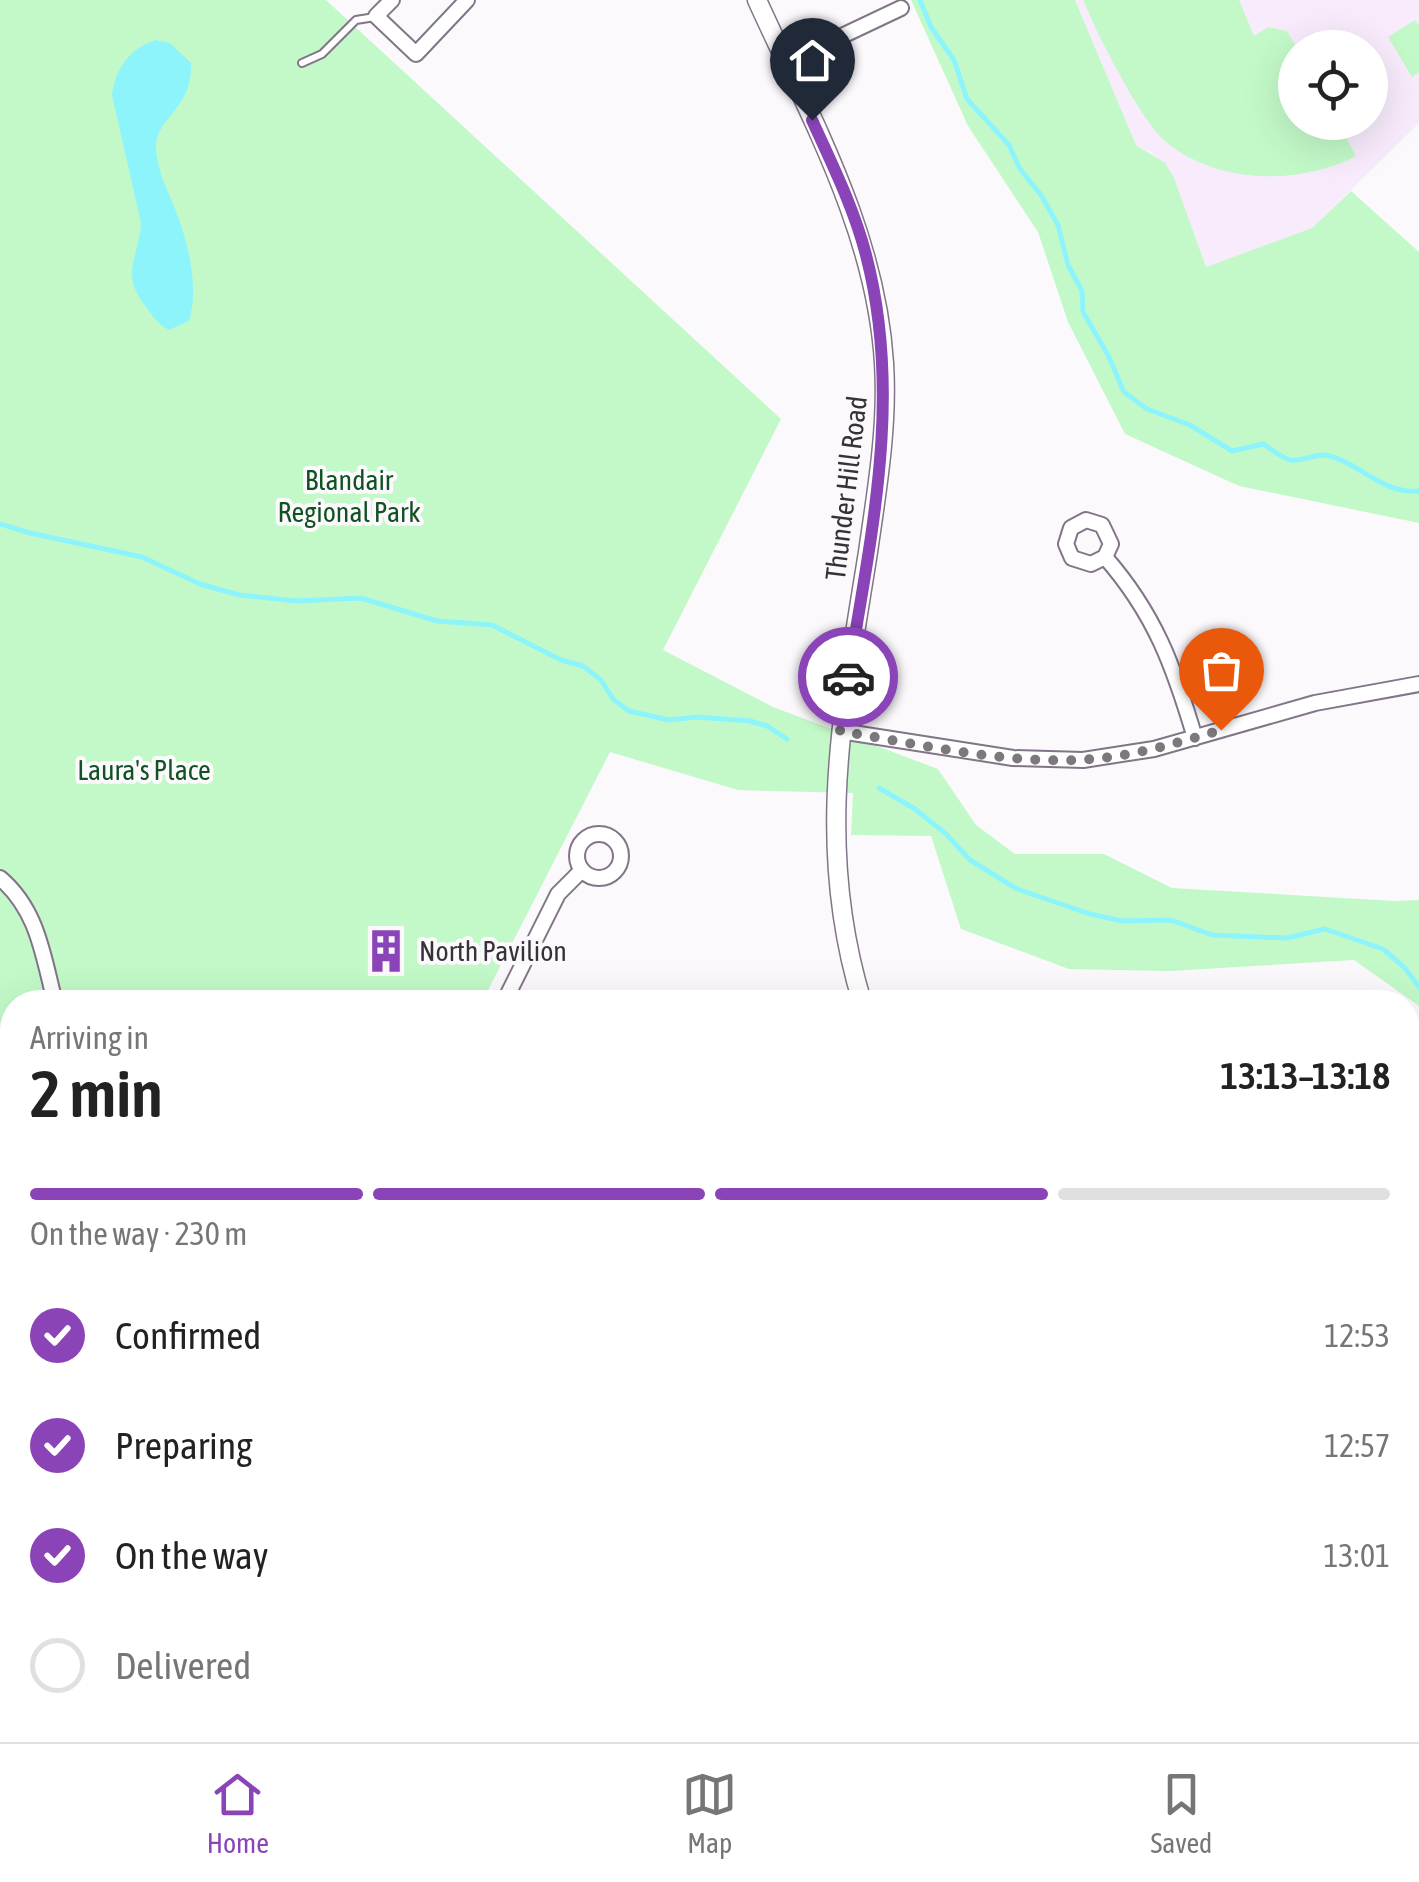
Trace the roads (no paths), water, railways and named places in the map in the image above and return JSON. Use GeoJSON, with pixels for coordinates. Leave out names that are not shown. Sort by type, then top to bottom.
{"type":"FeatureCollection","features":[{"type":"Feature","properties":{"kind":"street"},"geometry":{"type":"LineString","coordinates":[[392,0],[376,16],[416,54],[467,0]]}},
{"type":"Feature","properties":{"kind":"street","name":"Thunder Hill Road"},"geometry":{"type":"LineString","coordinates":[[756,0],[839,178],[861,237],[879,316],[884,360],[882,450],[836,771],[835,856],[846,942],[859,990]]}},
{"type":"Feature","properties":{"kind":"street"},"geometry":{"type":"LineString","coordinates":[[785,63],[901,8]]}},
{"type":"Feature","properties":{"kind":"street"},"geometry":{"type":"LineString","coordinates":[[1105,557],[1138,598],[1161,638],[1196,738]]}},
{"type":"Feature","properties":{"kind":"street"},"geometry":{"type":"LineString","coordinates":[[840,731],[1013,758],[1054,760],[1154,749],[1315,703],[1419,684]]}},
{"type":"Feature","properties":{"kind":"street"},"geometry":{"type":"LineString","coordinates":[[510,990],[558,894],[582,870]]}},
{"type":"Feature","properties":{"kind":"street"},"geometry":{"type":"LineString","coordinates":[[0,878],[19,896],[30,914],[52,990]]}},
{"type":"Feature","properties":{"kind":"lane"},"geometry":{"type":"LineString","coordinates":[[302,63],[322,54],[356,20],[376,16]]}},
{"type":"Feature","properties":{"kind":"water"},"geometry":{"type":"Polygon","coordinates":[[[156,40],[170,43],[191,63],[186,91],[162,128],[156,146],[193,277],[189,321],[169,330],[153,317],[134,285],[133,266],[141,223],[112,95],[125,61],[156,40]]]}},
{"type":"Feature","properties":{"kind":"waterway"},"geometry":{"type":"LineString","coordinates":[[920,0],[931,27],[954,60],[967,99],[1009,145],[1020,169],[1058,225],[1068,265],[1082,291],[1083,312],[1124,392],[1147,409],[1190,425],[1232,451],[1263,444],[1291,460],[1330,456],[1384,484],[1419,491]]}},
{"type":"Feature","properties":{"kind":"waterway"},"geometry":{"type":"LineString","coordinates":[[0,524],[142,557],[200,584],[239,595],[296,601],[361,598],[437,621],[492,625],[561,660],[583,666],[629,711],[669,720],[697,717],[750,721],[787,739]]}},
{"type":"Feature","properties":{"kind":"waterway"},"geometry":{"type":"LineString","coordinates":[[879,788],[915,809],[970,860],[1017,889],[1090,914],[1122,921],[1171,920],[1212,935],[1287,938],[1325,929],[1383,949],[1419,987]]}},
{"type":"Feature","properties":{"kind":"place","name":"North Pavilion"},"geometry":{"type":"Point","coordinates":[386,951]}},
{"type":"Feature","properties":{"kind":"park label","name":"Blandair Regional Park"},"geometry":{"type":"Point","coordinates":[349,496]}},
{"type":"Feature","properties":{"kind":"park label","name":"Laura's Place"},"geometry":{"type":"Point","coordinates":[144,770]}}]}
